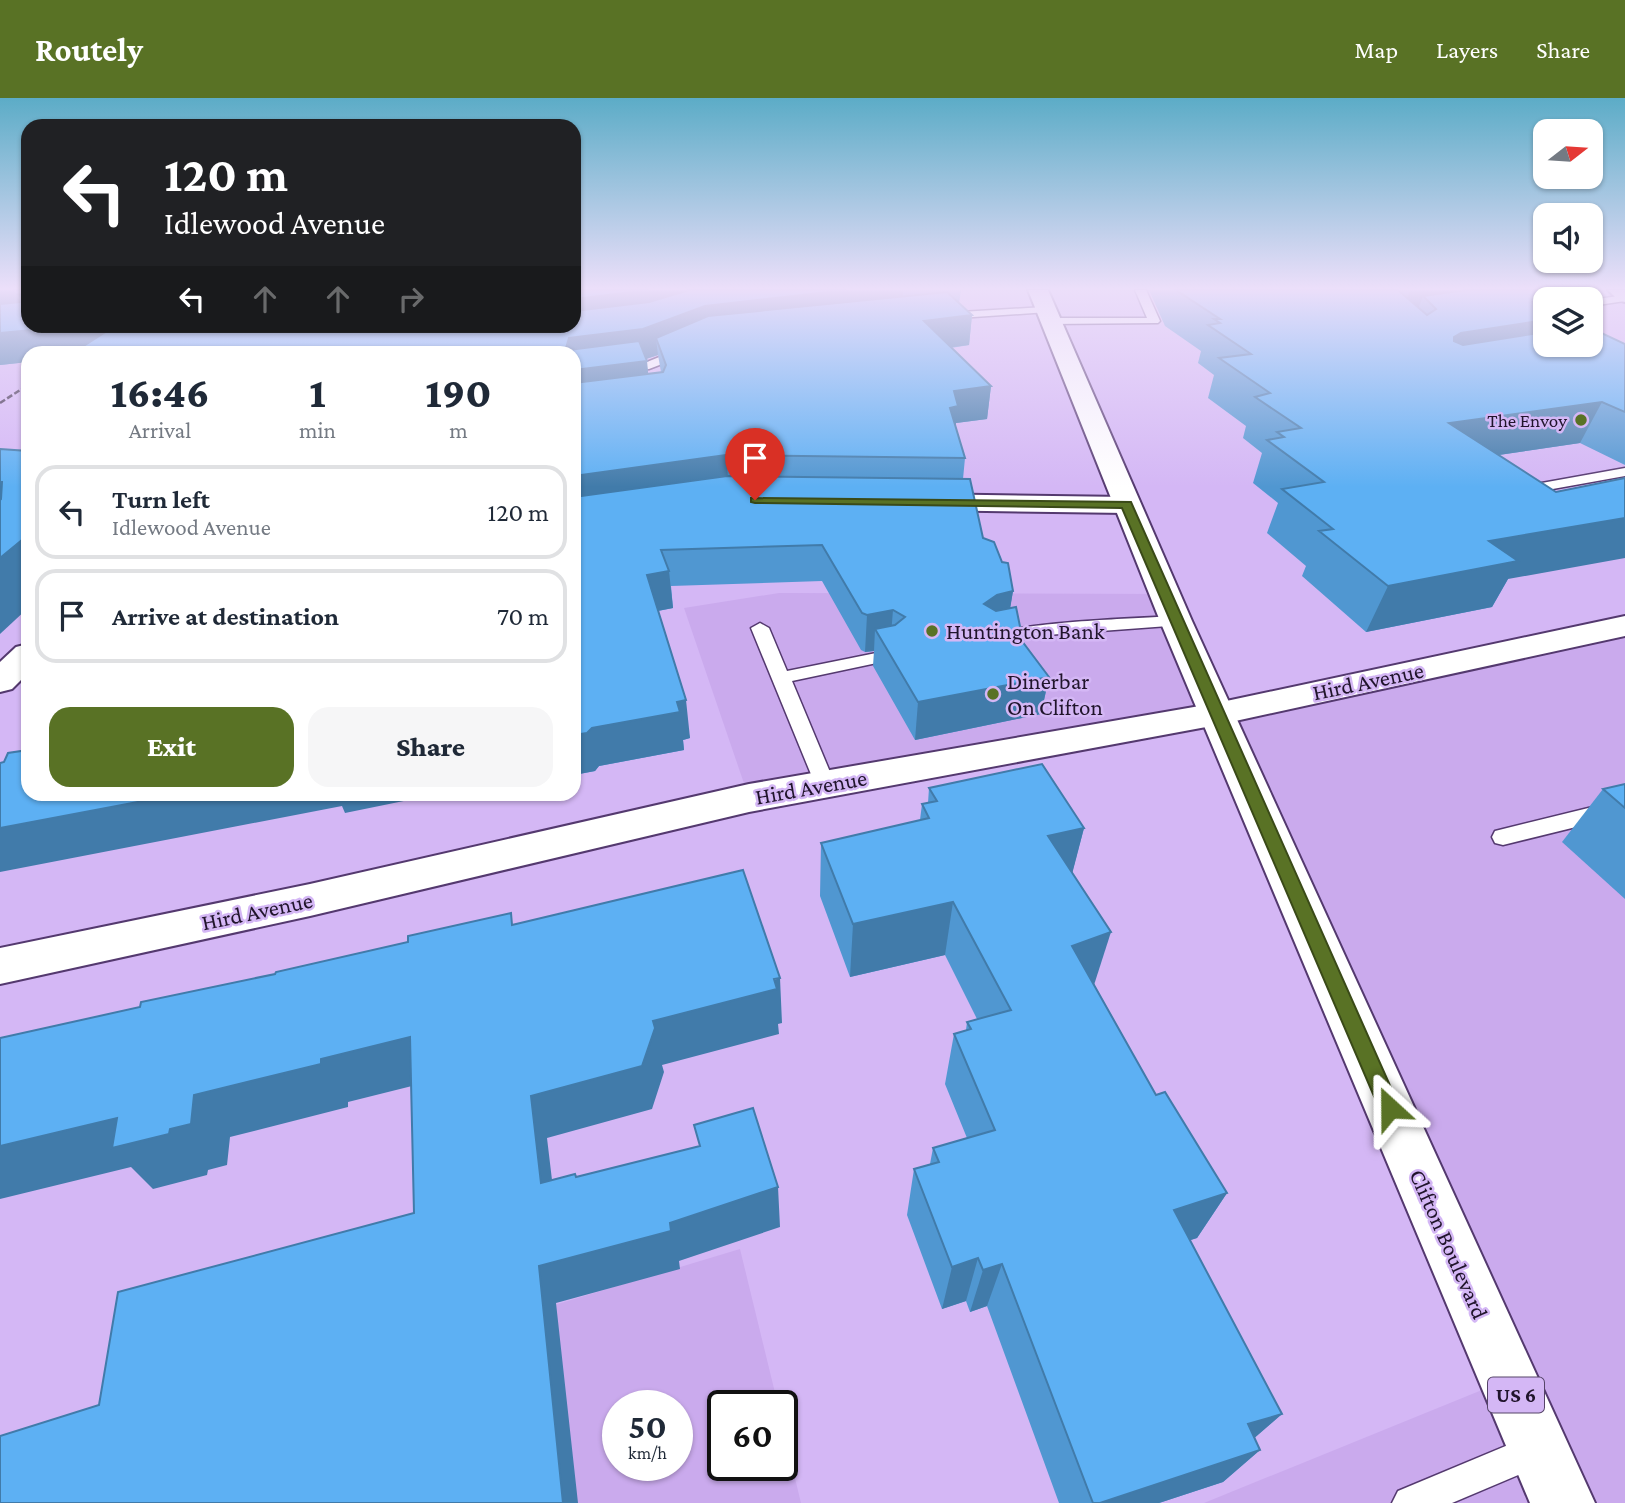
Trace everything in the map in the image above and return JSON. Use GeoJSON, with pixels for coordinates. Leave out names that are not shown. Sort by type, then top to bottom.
{"type":"FeatureCollection","features":[{"type":"Feature","properties":{"kind":"street","name":"Clifton Boulevard"},"geometry":{"type":"LineString","coordinates":[[1064,356],[1176,621],[1563,1503]]}},
{"type":"Feature","properties":{"kind":"street"},"geometry":{"type":"LineString","coordinates":[[893,502],[1127,505]]}},
{"type":"Feature","properties":{"kind":"street","name":"Hird Avenue"},"geometry":{"type":"LineString","coordinates":[[0,967],[310,900],[749,798],[1217,714],[1625,626]]}},
{"type":"Feature","properties":{"kind":"street"},"geometry":{"type":"LineString","coordinates":[[0,681],[21,661]]}},
{"type":"Feature","properties":{"kind":"lane"},"geometry":{"type":"LineString","coordinates":[[581,374],[651,370],[677,356]]}},
{"type":"Feature","properties":{"kind":"lane"},"geometry":{"type":"LineString","coordinates":[[1536,488],[1625,472]]}},
{"type":"Feature","properties":{"kind":"lane"},"geometry":{"type":"LineString","coordinates":[[989,640],[1047,630],[1176,621]]}},
{"type":"Feature","properties":{"kind":"lane"},"geometry":{"type":"LineString","coordinates":[[760,628],[825,784]]}},
{"type":"Feature","properties":{"kind":"lane"},"geometry":{"type":"LineString","coordinates":[[780,678],[891,655]]}},
{"type":"Feature","properties":{"kind":"lane"},"geometry":{"type":"LineString","coordinates":[[1503,837],[1625,807]]}},
{"type":"Feature","properties":{"kind":"lane"},"geometry":{"type":"LineString","coordinates":[[1410,1503],[1539,1449]]}},
{"type":"Feature","properties":{"kind":"shaded area"},"geometry":{"type":"Polygon","coordinates":[[[779,593],[1165,594],[1217,714],[749,798],[684,608],[779,593]]]}},
{"type":"Feature","properties":{"kind":"shaded area"},"geometry":{"type":"Polygon","coordinates":[[[1625,626],[1625,1503],[1204,1503],[1509,1379],[1217,714],[1625,626]]]}},
{"type":"Feature","properties":{"kind":"shaded area"},"geometry":{"type":"Polygon","coordinates":[[[740,1249],[774,1390],[707,1390],[707,1481],[796,1481],[801,1503],[0,1503],[0,1472],[740,1249]]]}},
{"type":"Feature","properties":{"kind":"building"},"geometry":{"type":"Polygon","coordinates":[[[581,356],[645,356],[647,361],[581,369],[581,356]]]}},
{"type":"Feature","properties":{"kind":"building"},"geometry":{"type":"Polygon","coordinates":[[[663,356],[960,356],[991,386],[954,391],[958,406],[950,408],[965,458],[726,455],[581,475],[581,382],[663,372],[666,365],[663,356]]]}},
{"type":"Feature","properties":{"kind":"building"},"geometry":{"type":"Polygon","coordinates":[[[1238,356],[1625,356],[1625,412],[1602,402],[1449,423],[1556,492],[1625,478],[1625,518],[1489,541],[1518,561],[1388,586],[1319,531],[1333,529],[1282,489],[1324,482],[1267,440],[1284,437],[1277,432],[1301,428],[1255,397],[1270,393],[1219,358],[1238,356]]]}},
{"type":"Feature","properties":{"kind":"building"},"geometry":{"type":"Polygon","coordinates":[[[0,449],[21,450],[21,541],[0,558],[2,482],[0,449]]]}},
{"type":"Feature","properties":{"kind":"building"},"geometry":{"type":"Polygon","coordinates":[[[727,476],[970,479],[983,538],[994,542],[1002,562],[1008,563],[1013,591],[997,595],[984,604],[996,611],[1016,607],[1022,636],[1019,637],[1049,677],[918,702],[875,629],[895,625],[905,617],[893,610],[867,615],[862,613],[822,545],[661,550],[669,571],[647,575],[686,700],[677,702],[680,712],[592,728],[581,734],[581,496],[727,476]]]}},
{"type":"Feature","properties":{"kind":"building"},"geometry":{"type":"Polygon","coordinates":[[[21,751],[21,801],[143,801],[0,828],[0,763],[4,762],[8,753],[21,751]]]}},
{"type":"Feature","properties":{"kind":"building"},"geometry":{"type":"Polygon","coordinates":[[[1042,764],[1084,828],[1048,836],[1111,932],[1072,946],[1156,1095],[1165,1092],[1227,1193],[1174,1210],[1282,1414],[1248,1424],[1260,1450],[1100,1503],[1093,1503],[1002,1264],[983,1270],[978,1258],[952,1267],[914,1169],[939,1162],[933,1148],[995,1130],[954,1034],[971,1029],[967,1022],[1011,1010],[953,902],[853,924],[821,843],[929,818],[922,804],[937,801],[929,788],[1042,764]]]}},
{"type":"Feature","properties":{"kind":"building"},"geometry":{"type":"Polygon","coordinates":[[[1625,784],[1625,808],[1603,789],[1625,784]]]}},
{"type":"Feature","properties":{"kind":"building"},"geometry":{"type":"Polygon","coordinates":[[[743,870],[780,978],[774,979],[777,989],[653,1021],[655,1028],[642,1066],[531,1096],[541,1183],[700,1146],[694,1125],[753,1108],[778,1187],[670,1223],[671,1231],[539,1266],[563,1503],[0,1503],[0,1436],[99,1405],[118,1292],[414,1213],[410,1037],[321,1059],[321,1064],[194,1095],[191,1124],[170,1129],[169,1134],[112,1148],[117,1118],[0,1146],[0,1038],[140,1007],[141,1002],[408,942],[408,936],[511,913],[512,925],[743,870]]]}},
{"type":"Feature","properties":{"kind":"railway"},"geometry":{"type":"LineString","coordinates":[[0,403],[21,390]]}},
{"type":"Feature","properties":{"kind":"place","name":"The Envoy"},"geometry":{"type":"Point","coordinates":[1581,420]}},
{"type":"Feature","properties":{"kind":"place","name":"Huntington Bank"},"geometry":{"type":"Point","coordinates":[932,631]}},
{"type":"Feature","properties":{"kind":"place","name":"Dinerbar On Clifton"},"geometry":{"type":"Point","coordinates":[993,694]}},
{"type":"Feature","properties":{"kind":"route"},"geometry":{"type":"LineString","coordinates":[[755,500],[1127,505],[1390,1108]]}}]}
